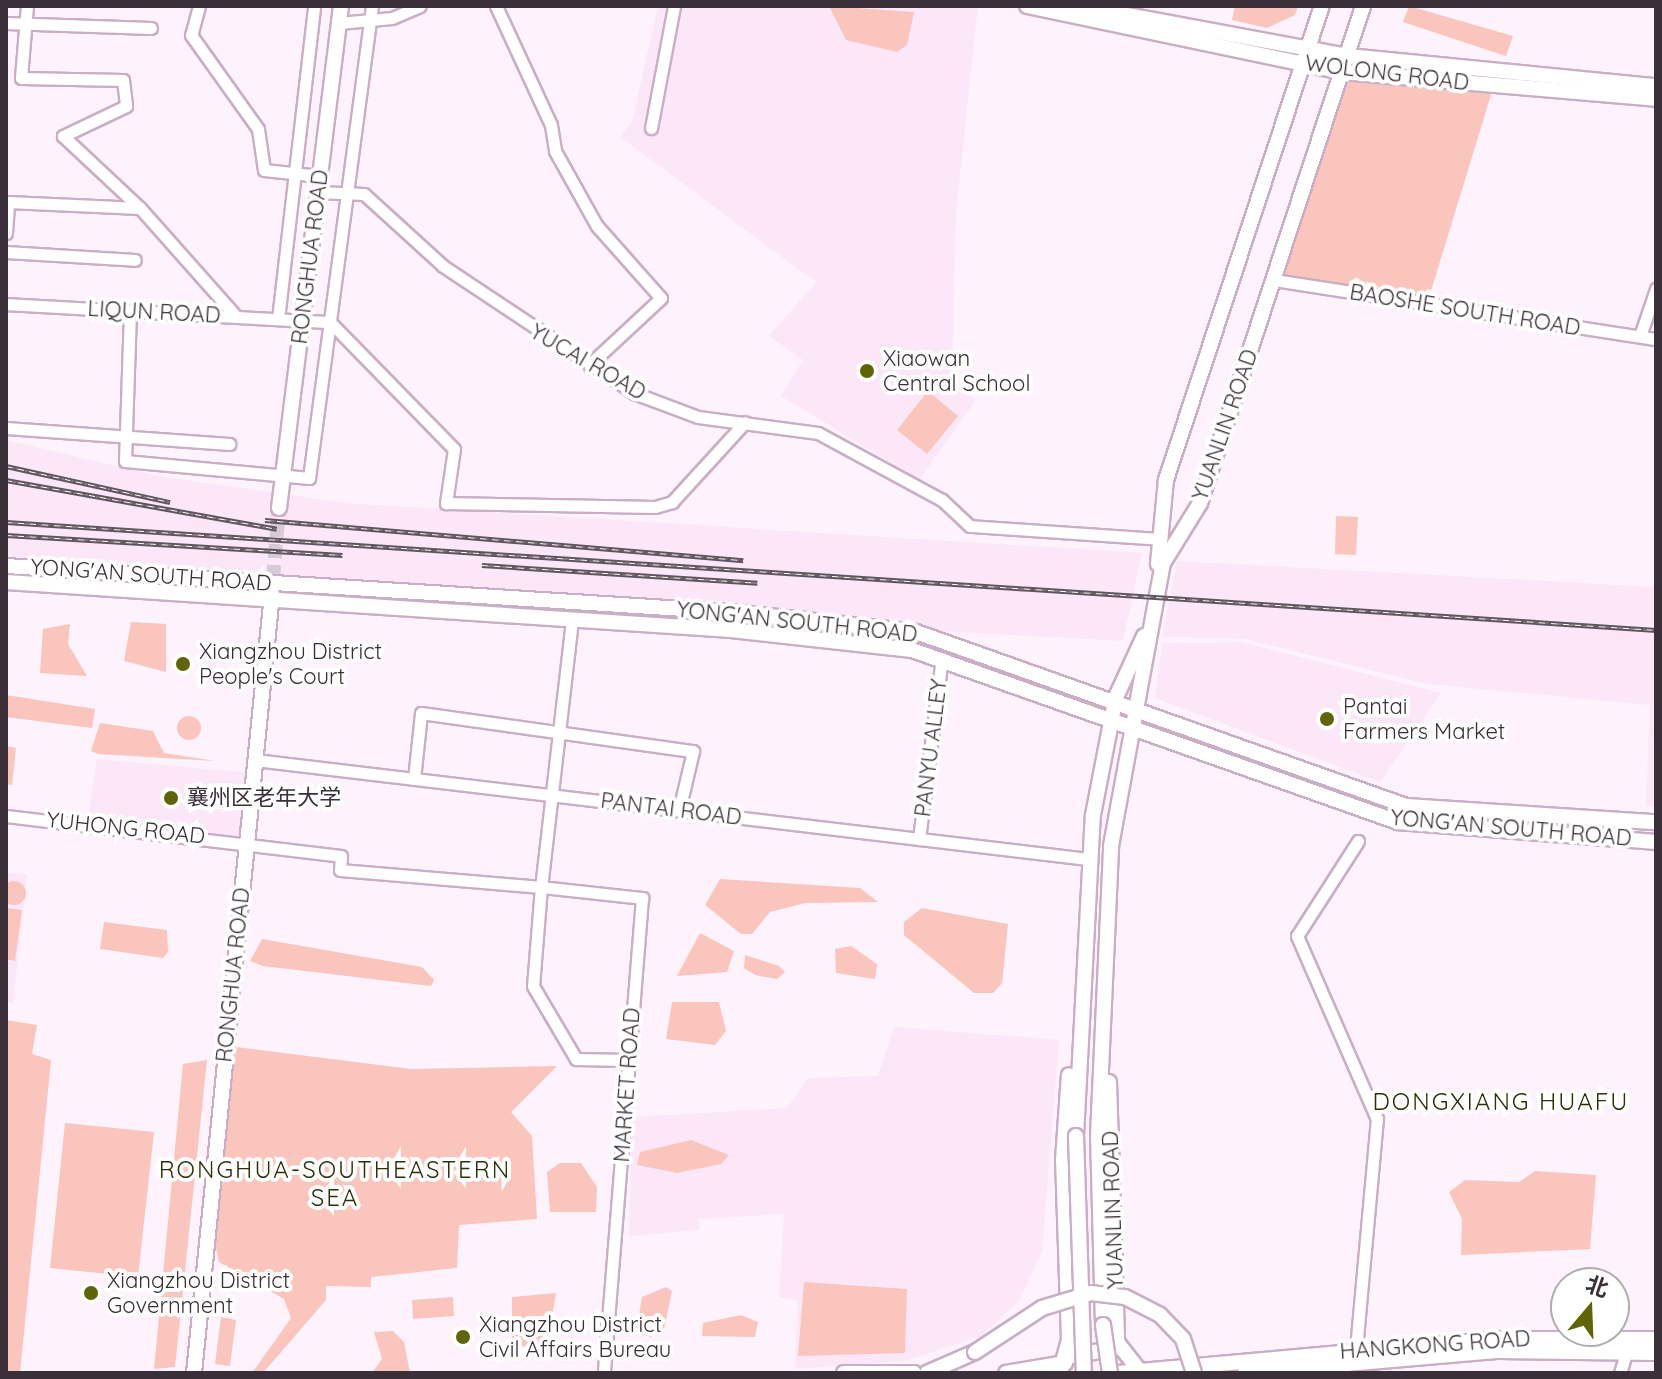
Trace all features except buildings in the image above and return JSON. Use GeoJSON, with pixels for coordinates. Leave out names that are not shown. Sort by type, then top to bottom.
{"type":"FeatureCollection","features":[{"type":"Feature","properties":{"kind":"main road","name":"RONGHUA ROAD"},"geometry":{"type":"LineString","coordinates":[[279,508],[341,6]]}},
{"type":"Feature","properties":{"kind":"main road","name":"WOLONG ROAD"},"geometry":{"type":"LineString","coordinates":[[1027,6],[1306,56],[1348,56],[1656,86]]}},
{"type":"Feature","properties":{"kind":"main road","name":"WOLONG ROAD"},"geometry":{"type":"LineString","coordinates":[[1078,6],[1306,56],[1343,72],[1656,99]]}},
{"type":"Feature","properties":{"kind":"main road","name":"YUANLIN ROAD"},"geometry":{"type":"LineString","coordinates":[[1084,1373],[1076,1136],[1080,1036],[1088,859],[1111,716],[1116,697],[1144,635],[1161,539],[1166,480],[1322,6]]}},
{"type":"Feature","properties":{"kind":"main road","name":"YUANLIN ROAD"},"geometry":{"type":"LineString","coordinates":[[1110,1373],[1098,1136],[1111,846],[1132,725],[1163,563],[1200,503],[1363,6]]}},
{"type":"Feature","properties":{"kind":"main road","name":"YONG'AN SOUTH ROAD"},"geometry":{"type":"LineString","coordinates":[[6,566],[732,612],[916,632],[1116,697],[1406,806],[1656,822]]}},
{"type":"Feature","properties":{"kind":"main road","name":"YONG'AN SOUTH ROAD"},"geometry":{"type":"LineString","coordinates":[[6,582],[731,630],[942,658],[1111,716],[1398,822],[1656,842]]}},
{"type":"Feature","properties":{"kind":"main road","name":"RONGHUA ROAD"},"geometry":{"type":"LineString","coordinates":[[192,1372],[273,582]]}},
{"type":"Feature","properties":{"kind":"main road","name":"YUANLIN ROAD"},"geometry":{"type":"LineString","coordinates":[[1064,1362],[1063,1160],[1069,1074],[1080,1036]]}},
{"type":"Feature","properties":{"kind":"main road","name":"YUANLIN ROAD"},"geometry":{"type":"LineString","coordinates":[[1103,1040],[1118,1344]]}},
{"type":"Feature","properties":{"kind":"main road"},"geometry":{"type":"LineString","coordinates":[[927,1373],[1042,1308],[1091,1293],[1125,1297],[1160,1315],[1183,1339],[1194,1373]]}},
{"type":"Feature","properties":{"kind":"main road","name":"HANGKONG ROAD"},"geometry":{"type":"LineString","coordinates":[[1118,1373],[1358,1362],[1592,1336],[1656,1339]]}},
{"type":"Feature","properties":{"kind":"main road"},"geometry":{"type":"LineString","coordinates":[[1006,1373],[1078,1358],[1111,1355],[1118,1344],[1140,1371]]}},
{"type":"Feature","properties":{"kind":"main road","name":"HANGKONG ROAD"},"geometry":{"type":"LineString","coordinates":[[1245,1373],[1377,1360],[1627,1350],[1656,1353]]}},
{"type":"Feature","properties":{"kind":"main road"},"geometry":{"type":"LineString","coordinates":[[1330,1373],[1358,1362]]}},
{"type":"Feature","properties":{"kind":"main road"},"geometry":{"type":"LineString","coordinates":[[844,1373],[914,1373]]}},
{"type":"Feature","properties":{"kind":"street"},"geometry":{"type":"LineString","coordinates":[[27,6],[21,78],[123,80],[126,106],[63,136],[140,208],[236,316]]}},
{"type":"Feature","properties":{"kind":"street"},"geometry":{"type":"LineString","coordinates":[[199,6],[191,35],[258,129],[264,170],[320,176]]}},
{"type":"Feature","properties":{"kind":"street"},"geometry":{"type":"LineString","coordinates":[[278,319],[314,6]]}},
{"type":"Feature","properties":{"kind":"street"},"geometry":{"type":"LineString","coordinates":[[130,311],[125,461],[309,478],[372,6]]}},
{"type":"Feature","properties":{"kind":"street"},"geometry":{"type":"LineString","coordinates":[[339,23],[370,20],[420,6]]}},
{"type":"Feature","properties":{"kind":"street"},"geometry":{"type":"LineString","coordinates":[[496,6],[551,125],[555,151],[597,226],[661,298],[589,365]]}},
{"type":"Feature","properties":{"kind":"street"},"geometry":{"type":"LineString","coordinates":[[651,128],[674,6]]}},
{"type":"Feature","properties":{"kind":"street"},"geometry":{"type":"LineString","coordinates":[[6,23],[151,28]]}},
{"type":"Feature","properties":{"kind":"street","name":"YUCAI ROAD"},"geometry":{"type":"LineString","coordinates":[[318,192],[364,194],[443,266],[634,393],[698,417],[818,433],[856,449],[970,526],[1161,539]]}},
{"type":"Feature","properties":{"kind":"street"},"geometry":{"type":"LineString","coordinates":[[6,233],[8,202],[140,208]]}},
{"type":"Feature","properties":{"kind":"street"},"geometry":{"type":"LineString","coordinates":[[6,252],[135,260]]}},
{"type":"Feature","properties":{"kind":"street","name":"BAOSHE SOUTH ROAD"},"geometry":{"type":"LineString","coordinates":[[1274,280],[1656,339]]}},
{"type":"Feature","properties":{"kind":"street"},"geometry":{"type":"LineString","coordinates":[[1640,336],[1656,289]]}},
{"type":"Feature","properties":{"kind":"street","name":"LIQUN ROAD"},"geometry":{"type":"LineString","coordinates":[[6,304],[330,322]]}},
{"type":"Feature","properties":{"kind":"street"},"geometry":{"type":"LineString","coordinates":[[330,322],[454,449],[446,503],[672,502],[745,422]]}},
{"type":"Feature","properties":{"kind":"street"},"geometry":{"type":"LineString","coordinates":[[6,428],[229,444]]}},
{"type":"Feature","properties":{"kind":"street"},"geometry":{"type":"LineString","coordinates":[[572,620],[555,732],[533,986],[576,1059],[628,1060]]}},
{"type":"Feature","properties":{"kind":"street","name":"PANYU ALLEY"},"geometry":{"type":"LineString","coordinates":[[919,839],[942,658]]}},
{"type":"Feature","properties":{"kind":"street"},"geometry":{"type":"LineString","coordinates":[[414,779],[421,713],[693,751],[679,810]]}},
{"type":"Feature","properties":{"kind":"street","name":"PANTAI ROAD"},"geometry":{"type":"LineString","coordinates":[[255,760],[1088,859]]}},
{"type":"Feature","properties":{"kind":"street","name":"YUHONG ROAD"},"geometry":{"type":"LineString","coordinates":[[6,816],[246,841],[341,856],[340,870],[541,887]]}},
{"type":"Feature","properties":{"kind":"street"},"geometry":{"type":"LineString","coordinates":[[1358,841],[1297,936],[1377,1119],[1358,1362]]}},
{"type":"Feature","properties":{"kind":"street","name":"MARKET ROAD"},"geometry":{"type":"LineString","coordinates":[[541,887],[642,898],[604,1373]]}},
{"type":"Feature","properties":{"kind":"street"},"geometry":{"type":"LineString","coordinates":[[1620,1373],[1627,1350]]}},
{"type":"Feature","properties":{"kind":"shaded area"},"geometry":{"type":"Polygon","coordinates":[[[658,6],[978,6],[956,212],[952,381],[976,400],[919,480],[781,396],[803,360],[769,336],[816,282],[620,137],[632,121],[658,6]]]}},
{"type":"Feature","properties":{"kind":"shaded area"},"geometry":{"type":"Polygon","coordinates":[[[829,6],[914,12],[907,45],[897,52],[846,40],[829,6]]]}},
{"type":"Feature","properties":{"kind":"shaded area"},"geometry":{"type":"Polygon","coordinates":[[[1235,6],[1298,6],[1295,15],[1267,28],[1232,20],[1235,6]]]}},
{"type":"Feature","properties":{"kind":"shaded area"},"geometry":{"type":"Polygon","coordinates":[[[1409,6],[1513,36],[1506,56],[1403,22],[1409,6]]]}},
{"type":"Feature","properties":{"kind":"shaded area"},"geometry":{"type":"Polygon","coordinates":[[[1343,72],[1494,85],[1427,304],[1274,280],[1343,72]]]}},
{"type":"Feature","properties":{"kind":"shaded area"},"geometry":{"type":"Polygon","coordinates":[[[928,391],[958,416],[927,454],[897,430],[928,391]]]}},
{"type":"Feature","properties":{"kind":"shaded area"},"geometry":{"type":"Polygon","coordinates":[[[6,440],[158,476],[346,503],[1142,553],[1123,641],[6,580],[6,440]]]}},
{"type":"Feature","properties":{"kind":"shaded area"},"geometry":{"type":"Polygon","coordinates":[[[1336,516],[1358,517],[1356,555],[1335,554],[1336,516]]]}},
{"type":"Feature","properties":{"kind":"shaded area"},"geometry":{"type":"Polygon","coordinates":[[[1177,561],[1656,587],[1656,806],[1646,806],[1650,705],[1428,684],[1244,639],[1162,637],[1177,561]]]}},
{"type":"Feature","properties":{"kind":"shaded area"},"geometry":{"type":"Polygon","coordinates":[[[131,622],[166,624],[166,672],[124,661],[131,622]]]}},
{"type":"Feature","properties":{"kind":"shaded area"},"geometry":{"type":"Polygon","coordinates":[[[70,624],[68,644],[87,676],[40,673],[43,629],[70,624]]]}},
{"type":"Feature","properties":{"kind":"shaded area"},"geometry":{"type":"Polygon","coordinates":[[[1242,642],[1441,693],[1380,782],[1155,698],[1162,643],[1242,642]]]}},
{"type":"Feature","properties":{"kind":"shaded area"},"geometry":{"type":"Polygon","coordinates":[[[6,695],[95,709],[92,728],[6,717],[6,695]]]}},
{"type":"Feature","properties":{"kind":"shaded area"},"geometry":{"type":"Polygon","coordinates":[[[189,716],[198,719],[201,728],[198,737],[189,740],[180,737],[177,728],[180,719],[189,716]]]}},
{"type":"Feature","properties":{"kind":"shaded area"},"geometry":{"type":"Polygon","coordinates":[[[100,723],[153,731],[164,753],[215,761],[98,754],[91,751],[100,723]]]}},
{"type":"Feature","properties":{"kind":"shaded area"},"geometry":{"type":"Polygon","coordinates":[[[6,746],[16,748],[12,785],[6,784],[6,746]]]}},
{"type":"Feature","properties":{"kind":"shaded area","name":"襄州区老年大学"},"geometry":{"type":"Polygon","coordinates":[[[97,759],[253,773],[246,841],[87,824],[97,759]]]}},
{"type":"Feature","properties":{"kind":"shaded area"},"geometry":{"type":"Polygon","coordinates":[[[6,872],[27,874],[13,1003],[6,1002],[6,872]]]}},
{"type":"Feature","properties":{"kind":"shaded area"},"geometry":{"type":"Polygon","coordinates":[[[720,879],[860,888],[878,902],[805,903],[770,912],[752,934],[741,934],[705,905],[720,879]]]}},
{"type":"Feature","properties":{"kind":"shaded area"},"geometry":{"type":"Polygon","coordinates":[[[14,881],[22,885],[26,893],[22,901],[14,905],[6,901],[2,893],[6,885],[14,881]]]}},
{"type":"Feature","properties":{"kind":"shaded area"},"geometry":{"type":"Polygon","coordinates":[[[6,908],[22,910],[15,961],[6,959],[6,908]]]}},
{"type":"Feature","properties":{"kind":"shaded area"},"geometry":{"type":"Polygon","coordinates":[[[922,908],[1008,924],[1002,983],[993,993],[974,993],[904,935],[904,922],[922,908]]]}},
{"type":"Feature","properties":{"kind":"shaded area"},"geometry":{"type":"Polygon","coordinates":[[[104,922],[167,930],[168,952],[163,958],[100,949],[104,922]]]}},
{"type":"Feature","properties":{"kind":"shaded area"},"geometry":{"type":"Polygon","coordinates":[[[700,933],[734,951],[727,972],[677,976],[700,933]]]}},
{"type":"Feature","properties":{"kind":"shaded area"},"geometry":{"type":"Polygon","coordinates":[[[262,939],[422,967],[434,980],[431,986],[263,966],[250,961],[262,939]]]}},
{"type":"Feature","properties":{"kind":"shaded area"},"geometry":{"type":"Polygon","coordinates":[[[851,946],[877,964],[875,979],[836,973],[835,949],[851,946]]]}},
{"type":"Feature","properties":{"kind":"shaded area"},"geometry":{"type":"Polygon","coordinates":[[[745,955],[779,966],[785,972],[777,979],[755,975],[744,968],[745,955]]]}},
{"type":"Feature","properties":{"kind":"shaded area"},"geometry":{"type":"Polygon","coordinates":[[[672,1002],[719,1002],[726,1031],[715,1045],[666,1039],[672,1002]]]}},
{"type":"Feature","properties":{"kind":"shaded area"},"geometry":{"type":"Polygon","coordinates":[[[6,1020],[37,1025],[32,1054],[51,1060],[20,1373],[6,1373],[6,1020]]]}},
{"type":"Feature","properties":{"kind":"shaded area"},"geometry":{"type":"Polygon","coordinates":[[[894,1027],[1059,1040],[1042,1252],[1019,1301],[981,1336],[905,1361],[795,1369],[798,1300],[779,1297],[784,1214],[699,1219],[699,1230],[629,1236],[632,1117],[787,1108],[808,1078],[878,1076],[894,1027]]]}},
{"type":"Feature","properties":{"kind":"shaded area"},"geometry":{"type":"Polygon","coordinates":[[[236,1047],[411,1069],[557,1066],[511,1112],[532,1136],[537,1219],[459,1225],[457,1268],[371,1277],[371,1287],[326,1286],[326,1300],[263,1373],[252,1373],[291,1318],[284,1299],[219,1262],[214,1238],[236,1047]]]}},
{"type":"Feature","properties":{"kind":"shaded area"},"geometry":{"type":"Polygon","coordinates":[[[207,1060],[175,1367],[154,1369],[183,1064],[207,1060]]]}},
{"type":"Feature","properties":{"kind":"shaded area"},"geometry":{"type":"Polygon","coordinates":[[[65,1123],[154,1132],[138,1277],[50,1268],[65,1123]]]}},
{"type":"Feature","properties":{"kind":"shaded area"},"geometry":{"type":"Polygon","coordinates":[[[691,1140],[729,1155],[721,1164],[677,1173],[637,1165],[640,1152],[691,1140]]]}},
{"type":"Feature","properties":{"kind":"shaded area"},"geometry":{"type":"Polygon","coordinates":[[[560,1163],[581,1163],[597,1187],[596,1212],[550,1212],[547,1172],[560,1163]]]}},
{"type":"Feature","properties":{"kind":"shaded area"},"geometry":{"type":"Polygon","coordinates":[[[1535,1171],[1596,1175],[1590,1249],[1461,1255],[1462,1219],[1449,1192],[1465,1180],[1519,1182],[1535,1171]]]}},
{"type":"Feature","properties":{"kind":"shaded area"},"geometry":{"type":"Polygon","coordinates":[[[804,1282],[907,1289],[905,1353],[798,1356],[804,1282]]]}},
{"type":"Feature","properties":{"kind":"shaded area"},"geometry":{"type":"Polygon","coordinates":[[[666,1287],[672,1291],[664,1329],[651,1337],[636,1332],[642,1297],[666,1287]]]}},
{"type":"Feature","properties":{"kind":"shaded area"},"geometry":{"type":"Polygon","coordinates":[[[556,1293],[547,1345],[512,1347],[512,1297],[556,1293]]]}},
{"type":"Feature","properties":{"kind":"shaded area"},"geometry":{"type":"Polygon","coordinates":[[[453,1297],[454,1316],[413,1319],[412,1300],[453,1297]]]}},
{"type":"Feature","properties":{"kind":"shaded area"},"geometry":{"type":"Polygon","coordinates":[[[741,1315],[758,1322],[755,1337],[702,1336],[703,1323],[741,1315]]]}},
{"type":"Feature","properties":{"kind":"shaded area"},"geometry":{"type":"Polygon","coordinates":[[[221,1317],[236,1320],[230,1366],[215,1364],[221,1317]]]}},
{"type":"Feature","properties":{"kind":"shaded area"},"geometry":{"type":"Polygon","coordinates":[[[393,1331],[404,1342],[410,1373],[372,1373],[382,1359],[374,1332],[393,1331]]]}},
{"type":"Feature","properties":{"kind":"tunnel"},"geometry":{"type":"LineString","coordinates":[[273,579],[279,508]]}},
{"type":"Feature","properties":{"kind":"railway"},"geometry":{"type":"LineString","coordinates":[[6,466],[170,502]]}},
{"type":"Feature","properties":{"kind":"railway"},"geometry":{"type":"LineString","coordinates":[[6,480],[277,529]]}},
{"type":"Feature","properties":{"kind":"railway"},"geometry":{"type":"LineString","coordinates":[[265,520],[743,560]]}},
{"type":"Feature","properties":{"kind":"railway"},"geometry":{"type":"LineString","coordinates":[[6,522],[1656,630]]}},
{"type":"Feature","properties":{"kind":"railway"},"geometry":{"type":"LineString","coordinates":[[6,535],[342,555]]}},
{"type":"Feature","properties":{"kind":"railway"},"geometry":{"type":"LineString","coordinates":[[482,565],[757,583]]}},
{"type":"Feature","properties":{"kind":"place","name":"Xiaowan Central School"},"geometry":{"type":"Point","coordinates":[867,371]}},
{"type":"Feature","properties":{"kind":"place","name":"Xiangzhou District People's Court"},"geometry":{"type":"Point","coordinates":[183,664]}},
{"type":"Feature","properties":{"kind":"place","name":"Pantai Farmers Market"},"geometry":{"type":"Point","coordinates":[1327,719]}},
{"type":"Feature","properties":{"kind":"place","name":"襄州区老年大学"},"geometry":{"type":"Point","coordinates":[171,798]}},
{"type":"Feature","properties":{"kind":"place","name":"Xiangzhou District Government"},"geometry":{"type":"Point","coordinates":[91,1293]}},
{"type":"Feature","properties":{"kind":"place","name":"Xiangzhou District Civil Affairs Bureau"},"geometry":{"type":"Point","coordinates":[463,1337]}},
{"type":"Feature","properties":{"kind":"district","name":"DONGXIANG HUAFU"},"geometry":{"type":"Point","coordinates":[1501,1102]}},
{"type":"Feature","properties":{"kind":"district","name":"RONGHUA-SOUTHEASTERN SEA"},"geometry":{"type":"Point","coordinates":[335,1184]}}]}
